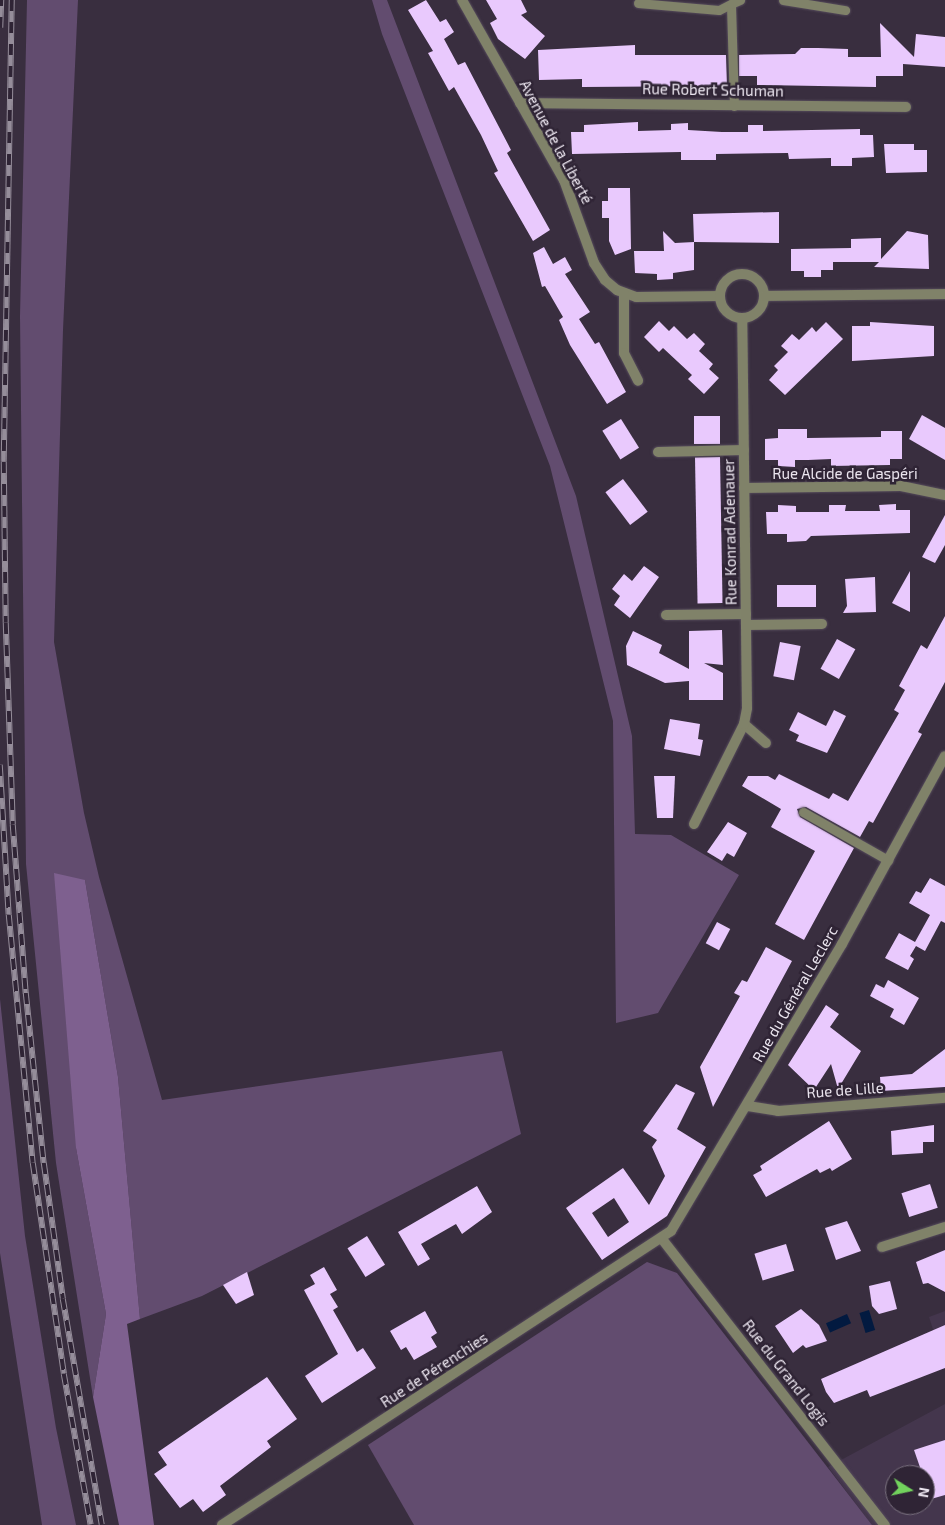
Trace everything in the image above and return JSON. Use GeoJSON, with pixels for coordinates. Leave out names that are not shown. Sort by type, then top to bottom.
{"type":"FeatureCollection","features":[{"type":"Feature","properties":{"kind":"street","name":"Avenue de la Liberté"},"geometry":{"type":"LineString","coordinates":[[462,0],[571,195],[594,263],[611,286],[624,293],[648,298],[720,296]]}},
{"type":"Feature","properties":{"kind":"street","name":"Rue Robert Schuman"},"geometry":{"type":"LineString","coordinates":[[520,104],[906,107]]}},
{"type":"Feature","properties":{"kind":"street"},"geometry":{"type":"LineString","coordinates":[[739,274],[757,279],[764,296],[758,312],[742,318],[724,309],[720,296],[723,284],[739,274]]}},
{"type":"Feature","properties":{"kind":"street"},"geometry":{"type":"LineString","coordinates":[[624,293],[624,353],[638,381]]}},
{"type":"Feature","properties":{"kind":"street"},"geometry":{"type":"LineString","coordinates":[[764,296],[945,294]]}},
{"type":"Feature","properties":{"kind":"street","name":"Rue Konrad Adenauer"},"geometry":{"type":"LineString","coordinates":[[694,824],[744,724],[747,708],[742,318]]}},
{"type":"Feature","properties":{"kind":"street","name":"Rue Konrad Adenauer"},"geometry":{"type":"LineString","coordinates":[[658,452],[744,450]]}},
{"type":"Feature","properties":{"kind":"street","name":"Rue Alcide de Gaspéri"},"geometry":{"type":"LineString","coordinates":[[744,488],[901,486],[945,495]]}},
{"type":"Feature","properties":{"kind":"street","name":"Rue Konrad Adenauer"},"geometry":{"type":"LineString","coordinates":[[666,615],[822,624]]}},
{"type":"Feature","properties":{"kind":"street"},"geometry":{"type":"LineString","coordinates":[[744,724],[766,743]]}},
{"type":"Feature","properties":{"kind":"street","name":"Rue du Général Leclerc"},"geometry":{"type":"LineString","coordinates":[[662,1239],[684,1213],[748,1106],[945,756]]}},
{"type":"Feature","properties":{"kind":"street","name":"Rue de Lille"},"geometry":{"type":"LineString","coordinates":[[748,1106],[778,1111],[945,1098]]}},
{"type":"Feature","properties":{"kind":"street"},"geometry":{"type":"LineString","coordinates":[[882,1247],[945,1228]]}},
{"type":"Feature","properties":{"kind":"street","name":"Rue de Pérenchies"},"geometry":{"type":"LineString","coordinates":[[222,1525],[662,1239]]}},
{"type":"Feature","properties":{"kind":"street","name":"Rue du Grand Logis"},"geometry":{"type":"LineString","coordinates":[[662,1239],[885,1525]]}},
{"type":"Feature","properties":{"kind":"lane"},"geometry":{"type":"LineString","coordinates":[[638,3],[719,10],[740,0]]}},
{"type":"Feature","properties":{"kind":"lane"},"geometry":{"type":"LineString","coordinates":[[784,0],[844,10]]}},
{"type":"Feature","properties":{"kind":"lane"},"geometry":{"type":"LineString","coordinates":[[730,4],[734,106]]}},
{"type":"Feature","properties":{"kind":"lane"},"geometry":{"type":"LineString","coordinates":[[803,812],[888,860]]}},
{"type":"Feature","properties":{"kind":"shaded area"},"geometry":{"type":"Polygon","coordinates":[[[27,0],[78,0],[63,330],[54,642],[84,813],[99,877],[162,1100],[502,1051],[521,1134],[202,1296],[140,1319],[118,1077],[85,880],[80,881],[76,1148],[106,1314],[93,1397],[56,1163],[26,864],[20,316],[27,0]]]}},
{"type":"Feature","properties":{"kind":"shaded area"},"geometry":{"type":"Polygon","coordinates":[[[372,0],[387,0],[576,496],[632,736],[635,834],[671,835],[739,875],[658,1013],[616,1023],[613,721],[550,466],[382,34],[372,0]]]}},
{"type":"Feature","properties":{"kind":"shaded area"},"geometry":{"type":"Polygon","coordinates":[[[54,873],[85,880],[118,1077],[140,1319],[127,1324],[154,1525],[119,1525],[93,1397],[106,1314],[76,1148],[54,873]]]}},
{"type":"Feature","properties":{"kind":"shaded area"},"geometry":{"type":"Polygon","coordinates":[[[0,999],[25,1236],[56,1428],[76,1525],[42,1525],[0,1253],[0,999]]]}},
{"type":"Feature","properties":{"kind":"shaded area"},"geometry":{"type":"Polygon","coordinates":[[[647,1262],[677,1273],[872,1525],[414,1525],[368,1445],[647,1262]]]}},
{"type":"Feature","properties":{"kind":"shaded area"},"geometry":{"type":"Polygon","coordinates":[[[945,1311],[945,1366],[929,1317],[945,1311]]]}},
{"type":"Feature","properties":{"kind":"shaded area"},"geometry":{"type":"Polygon","coordinates":[[[945,1404],[945,1525],[872,1525],[828,1467],[945,1404]]]}},
{"type":"Feature","properties":{"kind":"water"},"geometry":{"type":"Polygon","coordinates":[[[869,1310],[875,1330],[866,1333],[859,1313],[869,1310]]]}},
{"type":"Feature","properties":{"kind":"water"},"geometry":{"type":"Polygon","coordinates":[[[847,1314],[851,1323],[830,1332],[826,1323],[847,1314]]]}},
{"type":"Feature","properties":{"kind":"building"},"geometry":{"type":"Polygon","coordinates":[[[426,0],[440,22],[446,19],[454,32],[444,39],[458,65],[465,62],[511,150],[507,153],[550,230],[533,241],[494,173],[498,171],[481,135],[454,87],[449,91],[428,53],[433,51],[408,10],[426,0]]]}},
{"type":"Feature","properties":{"kind":"building"},"geometry":{"type":"Polygon","coordinates":[[[486,0],[521,0],[527,12],[521,15],[545,36],[525,59],[498,39],[490,23],[497,19],[486,0]]]}},
{"type":"Feature","properties":{"kind":"building"},"geometry":{"type":"Polygon","coordinates":[[[880,23],[914,57],[916,34],[945,37],[945,67],[903,64],[903,76],[876,76],[876,87],[757,85],[757,76],[739,76],[739,55],[795,54],[801,48],[818,48],[848,49],[848,57],[881,57],[880,23]]]}},
{"type":"Feature","properties":{"kind":"building"},"geometry":{"type":"Polygon","coordinates":[[[635,45],[635,55],[726,55],[727,86],[582,87],[582,79],[539,80],[538,50],[635,45]]]}},
{"type":"Feature","properties":{"kind":"building"},"geometry":{"type":"Polygon","coordinates":[[[638,122],[638,131],[671,130],[671,124],[688,123],[688,130],[722,132],[748,132],[748,125],[763,125],[763,131],[860,129],[860,135],[873,135],[874,157],[852,158],[852,166],[831,166],[831,158],[789,159],[788,153],[716,154],[716,160],[681,160],[681,152],[572,154],[571,132],[584,132],[584,125],[638,122]]]}},
{"type":"Feature","properties":{"kind":"building"},"geometry":{"type":"Polygon","coordinates":[[[884,144],[914,144],[914,150],[927,150],[927,172],[886,173],[884,144]]]}},
{"type":"Feature","properties":{"kind":"building"},"geometry":{"type":"Polygon","coordinates":[[[608,188],[630,188],[631,249],[615,255],[609,241],[609,218],[602,218],[602,201],[608,201],[608,188]]]}},
{"type":"Feature","properties":{"kind":"building"},"geometry":{"type":"Polygon","coordinates":[[[779,212],[779,243],[694,242],[693,214],[779,212]]]}},
{"type":"Feature","properties":{"kind":"building"},"geometry":{"type":"Polygon","coordinates":[[[663,231],[675,243],[694,242],[694,270],[673,273],[673,279],[657,280],[657,274],[635,273],[634,251],[664,251],[663,231]]]}},
{"type":"Feature","properties":{"kind":"building"},"geometry":{"type":"Polygon","coordinates":[[[907,231],[928,235],[929,269],[874,267],[879,262],[833,262],[833,270],[821,270],[821,277],[804,277],[804,271],[791,271],[791,249],[851,248],[851,239],[881,238],[881,259],[907,231]]]}},
{"type":"Feature","properties":{"kind":"building"},"geometry":{"type":"Polygon","coordinates":[[[544,247],[553,264],[565,257],[572,270],[565,274],[590,312],[579,319],[595,344],[599,342],[626,392],[607,404],[570,345],[559,320],[563,317],[545,286],[542,287],[533,253],[544,247]]]}},
{"type":"Feature","properties":{"kind":"building"},"geometry":{"type":"Polygon","coordinates":[[[659,321],[669,331],[674,326],[687,339],[694,333],[705,344],[699,351],[713,364],[709,369],[719,378],[704,394],[688,379],[692,375],[663,348],[659,352],[644,337],[659,321]]]}},
{"type":"Feature","properties":{"kind":"building"},"geometry":{"type":"Polygon","coordinates":[[[826,322],[843,339],[785,395],[769,380],[778,370],[774,366],[788,352],[781,346],[792,334],[799,340],[812,327],[816,332],[826,322]]]}},
{"type":"Feature","properties":{"kind":"building"},"geometry":{"type":"Polygon","coordinates":[[[870,322],[934,326],[934,356],[852,361],[852,326],[870,326],[870,322]]]}},
{"type":"Feature","properties":{"kind":"building"},"geometry":{"type":"Polygon","coordinates":[[[922,415],[945,428],[945,460],[909,439],[922,415]]]}},
{"type":"Feature","properties":{"kind":"building"},"geometry":{"type":"Polygon","coordinates":[[[694,416],[720,416],[720,444],[694,444],[694,416]]]}},
{"type":"Feature","properties":{"kind":"building"},"geometry":{"type":"Polygon","coordinates":[[[621,419],[639,448],[620,459],[602,431],[621,419]]]}},
{"type":"Feature","properties":{"kind":"building"},"geometry":{"type":"Polygon","coordinates":[[[778,429],[807,429],[807,438],[881,437],[881,431],[902,431],[902,459],[890,459],[890,465],[831,466],[831,459],[795,460],[795,467],[778,466],[778,460],[765,460],[765,439],[778,438],[778,429]]]}},
{"type":"Feature","properties":{"kind":"building"},"geometry":{"type":"Polygon","coordinates":[[[695,457],[720,457],[723,603],[698,603],[695,457]]]}},
{"type":"Feature","properties":{"kind":"building"},"geometry":{"type":"Polygon","coordinates":[[[623,479],[648,512],[630,525],[605,492],[623,479]]]}},
{"type":"Feature","properties":{"kind":"building"},"geometry":{"type":"Polygon","coordinates":[[[896,504],[896,510],[910,510],[910,533],[811,536],[806,541],[787,542],[787,534],[767,534],[766,512],[778,512],[778,505],[796,506],[796,512],[829,512],[829,505],[846,505],[845,511],[880,511],[879,505],[896,504]]]}},
{"type":"Feature","properties":{"kind":"building"},"geometry":{"type":"Polygon","coordinates":[[[945,515],[945,545],[935,563],[922,557],[945,515]]]}},
{"type":"Feature","properties":{"kind":"building"},"geometry":{"type":"Polygon","coordinates":[[[644,566],[659,577],[630,618],[614,605],[620,596],[612,589],[624,574],[632,581],[644,566]]]}},
{"type":"Feature","properties":{"kind":"building"},"geometry":{"type":"Polygon","coordinates":[[[910,571],[910,612],[892,603],[910,571]]]}},
{"type":"Feature","properties":{"kind":"building"},"geometry":{"type":"Polygon","coordinates":[[[875,577],[876,612],[843,613],[847,606],[845,579],[875,577]]]}},
{"type":"Feature","properties":{"kind":"building"},"geometry":{"type":"Polygon","coordinates":[[[777,585],[816,585],[816,607],[777,607],[777,585]]]}},
{"type":"Feature","properties":{"kind":"building"},"geometry":{"type":"Polygon","coordinates":[[[945,616],[945,682],[918,732],[922,734],[873,823],[869,821],[860,837],[806,807],[797,809],[800,817],[854,848],[804,940],[775,924],[815,851],[771,827],[781,809],[742,786],[748,776],[768,776],[775,780],[779,774],[829,799],[833,793],[848,801],[899,713],[894,710],[905,690],[899,686],[921,645],[927,649],[945,616]]]}},
{"type":"Feature","properties":{"kind":"building"},"geometry":{"type":"Polygon","coordinates":[[[722,630],[723,665],[704,663],[723,673],[723,700],[689,700],[689,681],[665,683],[627,665],[626,646],[633,631],[662,645],[659,653],[689,669],[689,631],[722,630]]]}},
{"type":"Feature","properties":{"kind":"building"},"geometry":{"type":"Polygon","coordinates":[[[837,639],[855,649],[839,679],[821,669],[837,639]]]}},
{"type":"Feature","properties":{"kind":"building"},"geometry":{"type":"Polygon","coordinates":[[[780,642],[801,646],[794,680],[773,676],[780,642]]]}},
{"type":"Feature","properties":{"kind":"building"},"geometry":{"type":"Polygon","coordinates":[[[834,710],[846,716],[827,753],[796,741],[799,735],[789,730],[798,712],[826,726],[834,710]]]}},
{"type":"Feature","properties":{"kind":"building"},"geometry":{"type":"Polygon","coordinates":[[[670,719],[700,724],[698,739],[703,740],[700,756],[664,749],[670,719]]]}},
{"type":"Feature","properties":{"kind":"building"},"geometry":{"type":"Polygon","coordinates":[[[654,776],[675,776],[673,818],[657,818],[654,776]]]}},
{"type":"Feature","properties":{"kind":"building"},"geometry":{"type":"Polygon","coordinates":[[[728,822],[747,833],[734,857],[727,853],[722,861],[707,852],[728,822]]]}},
{"type":"Feature","properties":{"kind":"building"},"geometry":{"type":"Polygon","coordinates":[[[930,878],[945,886],[945,923],[941,921],[925,951],[916,946],[910,956],[914,959],[908,970],[885,958],[899,933],[915,942],[930,915],[909,903],[916,891],[921,893],[930,878]]]}},
{"type":"Feature","properties":{"kind":"building"},"geometry":{"type":"Polygon","coordinates":[[[717,922],[730,929],[719,950],[706,943],[717,922]]]}},
{"type":"Feature","properties":{"kind":"building"},"geometry":{"type":"Polygon","coordinates":[[[766,947],[792,961],[713,1107],[700,1067],[740,996],[734,993],[742,980],[747,982],[766,947]]]}},
{"type":"Feature","properties":{"kind":"building"},"geometry":{"type":"Polygon","coordinates":[[[888,980],[919,998],[904,1025],[890,1017],[894,1009],[870,996],[876,984],[884,988],[888,980]]]}},
{"type":"Feature","properties":{"kind":"building"},"geometry":{"type":"Polygon","coordinates":[[[826,1005],[839,1014],[830,1027],[861,1051],[838,1089],[831,1064],[814,1090],[788,1065],[826,1005]]]}},
{"type":"Feature","properties":{"kind":"building"},"geometry":{"type":"Polygon","coordinates":[[[945,1049],[945,1087],[881,1091],[880,1077],[912,1074],[945,1049]]]}},
{"type":"Feature","properties":{"kind":"building"},"geometry":{"type":"Polygon","coordinates":[[[676,1084],[695,1093],[677,1129],[706,1147],[667,1216],[602,1260],[566,1208],[623,1168],[649,1205],[665,1176],[652,1147],[657,1140],[643,1131],[676,1084]],[[614,1198],[592,1213],[608,1237],[629,1222],[614,1198]]]}},
{"type":"Feature","properties":{"kind":"building"},"geometry":{"type":"Polygon","coordinates":[[[829,1121],[852,1159],[832,1171],[830,1168],[820,1173],[817,1169],[766,1197],[753,1175],[762,1170],[760,1166],[829,1121]]]}},
{"type":"Feature","properties":{"kind":"building"},"geometry":{"type":"Polygon","coordinates":[[[934,1125],[934,1142],[923,1142],[923,1153],[892,1155],[891,1131],[934,1125]]]}},
{"type":"Feature","properties":{"kind":"building"},"geometry":{"type":"Polygon","coordinates":[[[930,1184],[938,1208],[909,1217],[901,1193],[930,1184]]]}},
{"type":"Feature","properties":{"kind":"building"},"geometry":{"type":"Polygon","coordinates":[[[477,1186],[492,1212],[462,1234],[456,1224],[421,1244],[430,1259],[418,1266],[398,1232],[477,1186]]]}},
{"type":"Feature","properties":{"kind":"building"},"geometry":{"type":"Polygon","coordinates":[[[847,1221],[861,1251],[836,1260],[825,1228],[847,1221]]]}},
{"type":"Feature","properties":{"kind":"building"},"geometry":{"type":"Polygon","coordinates":[[[367,1236],[385,1265],[366,1277],[347,1248],[367,1236]]]}},
{"type":"Feature","properties":{"kind":"building"},"geometry":{"type":"Polygon","coordinates":[[[786,1244],[794,1271],[763,1280],[754,1254],[786,1244]]]}},
{"type":"Feature","properties":{"kind":"building"},"geometry":{"type":"Polygon","coordinates":[[[945,1250],[945,1292],[928,1283],[923,1284],[916,1262],[945,1250]]]}},
{"type":"Feature","properties":{"kind":"building"},"geometry":{"type":"Polygon","coordinates":[[[324,1267],[337,1290],[330,1294],[338,1307],[333,1310],[357,1352],[363,1348],[376,1368],[322,1403],[305,1376],[338,1354],[304,1290],[315,1284],[310,1275],[324,1267]]]}},
{"type":"Feature","properties":{"kind":"building"},"geometry":{"type":"Polygon","coordinates":[[[247,1272],[254,1295],[236,1304],[223,1285],[247,1272]]]}},
{"type":"Feature","properties":{"kind":"building"},"geometry":{"type":"Polygon","coordinates":[[[890,1281],[897,1309],[879,1314],[872,1306],[869,1286],[890,1281]]]}},
{"type":"Feature","properties":{"kind":"building"},"geometry":{"type":"Polygon","coordinates":[[[801,1309],[819,1325],[827,1341],[806,1348],[803,1345],[793,1353],[775,1326],[801,1309]]]}},
{"type":"Feature","properties":{"kind":"building"},"geometry":{"type":"Polygon","coordinates":[[[425,1311],[437,1333],[431,1337],[437,1347],[414,1360],[406,1347],[401,1350],[390,1331],[425,1311]]]}},
{"type":"Feature","properties":{"kind":"building"},"geometry":{"type":"Polygon","coordinates":[[[945,1325],[945,1368],[870,1397],[867,1390],[834,1403],[826,1392],[821,1379],[945,1325]]]}},
{"type":"Feature","properties":{"kind":"building"},"geometry":{"type":"Polygon","coordinates":[[[267,1377],[297,1419],[267,1441],[271,1447],[220,1486],[226,1495],[203,1512],[193,1499],[180,1508],[154,1474],[167,1465],[158,1452],[267,1377]]]}},
{"type":"Feature","properties":{"kind":"building"},"geometry":{"type":"Polygon","coordinates":[[[945,1440],[945,1495],[935,1498],[935,1465],[919,1465],[914,1450],[945,1440]]]}},
{"type":"Feature","properties":{"kind":"railway"},"geometry":{"type":"LineString","coordinates":[[0,28],[1,0]]}},
{"type":"Feature","properties":{"kind":"railway"},"geometry":{"type":"LineString","coordinates":[[12,0],[4,462],[6,623],[13,825],[26,993],[44,1163],[63,1299],[102,1525]]}},
{"type":"Feature","properties":{"kind":"railway"},"geometry":{"type":"LineString","coordinates":[[0,765],[9,915],[33,1163],[64,1374],[91,1525]]}}]}
